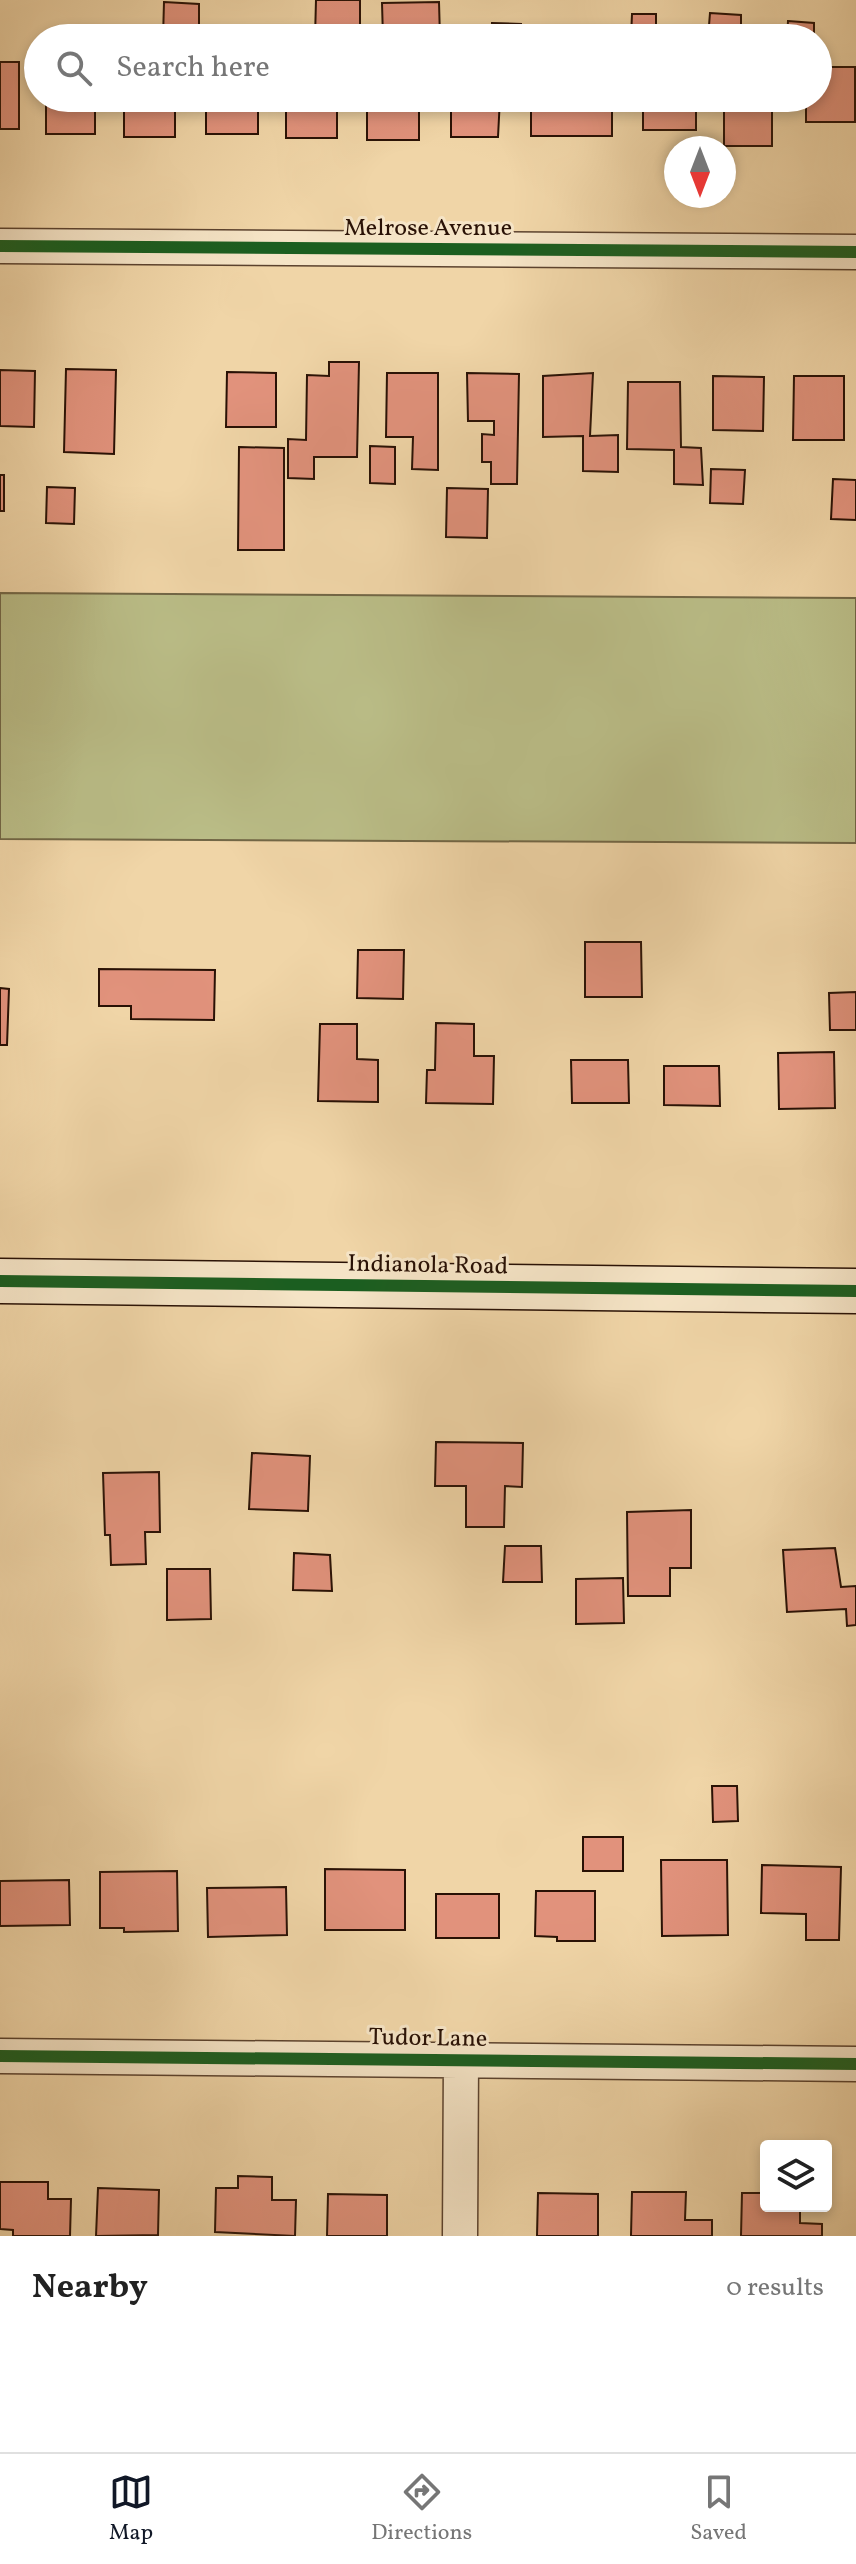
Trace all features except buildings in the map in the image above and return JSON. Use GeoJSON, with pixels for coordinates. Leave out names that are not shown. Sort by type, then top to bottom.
{"type":"FeatureCollection","features":[{"type":"Feature","properties":{"kind":"street","name":"Melrose Avenue"},"geometry":{"type":"LineString","coordinates":[[0,246],[856,252]]}},
{"type":"Feature","properties":{"kind":"street","name":"Indianola Road"},"geometry":{"type":"LineString","coordinates":[[0,1281],[856,1291]]}},
{"type":"Feature","properties":{"kind":"street","name":"Tudor Lane"},"geometry":{"type":"LineString","coordinates":[[0,2056],[856,2064]]}},
{"type":"Feature","properties":{"kind":"street"},"geometry":{"type":"LineString","coordinates":[[460,2236],[461,2059]]}},
{"type":"Feature","properties":{"kind":"green space"},"geometry":{"type":"Polygon","coordinates":[[[0,593],[856,598],[856,843],[0,839],[0,593]]]}},
{"type":"Feature","properties":{"kind":"cycle path"},"geometry":{"type":"LineString","coordinates":[[0,246],[856,252]]}},
{"type":"Feature","properties":{"kind":"cycle path"},"geometry":{"type":"LineString","coordinates":[[0,1281],[856,1291]]}},
{"type":"Feature","properties":{"kind":"cycle path"},"geometry":{"type":"LineString","coordinates":[[0,2056],[856,2064]]}}]}
